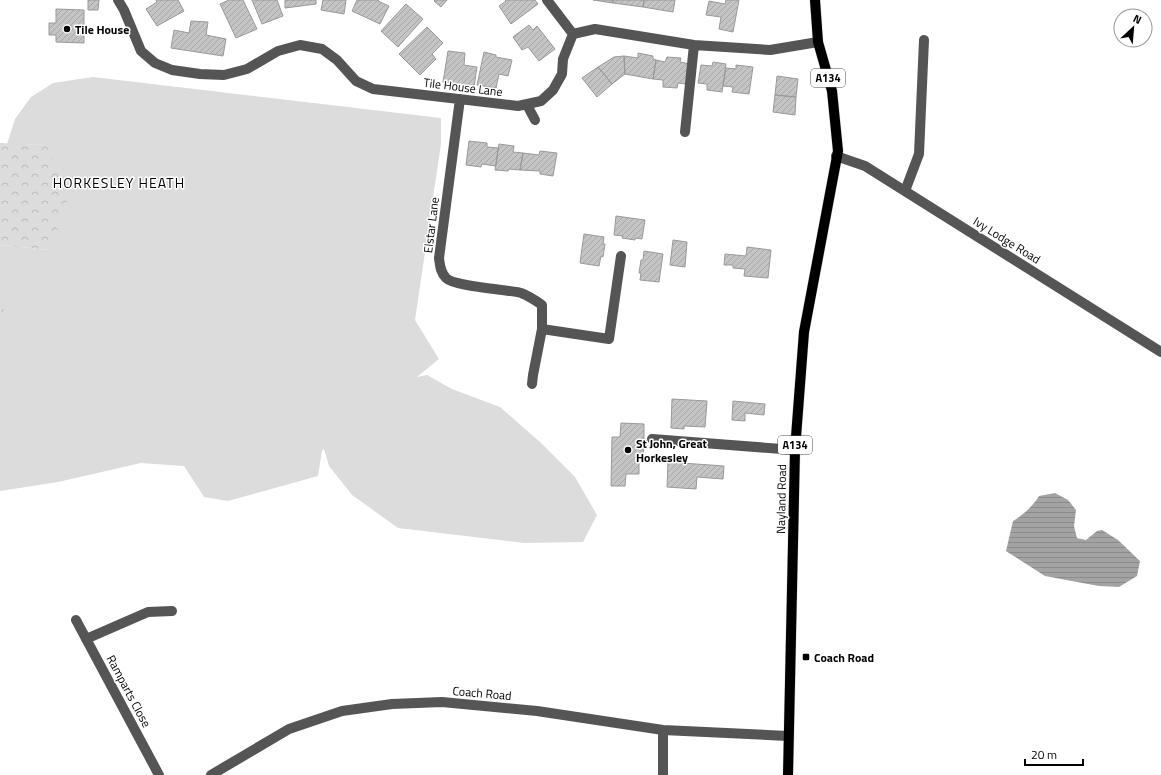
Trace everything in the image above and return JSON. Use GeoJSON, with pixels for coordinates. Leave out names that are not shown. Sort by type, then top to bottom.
{"type":"FeatureCollection","features":[{"type":"Feature","properties":{"kind":"main road","name":"A134"},"geometry":{"type":"LineString","coordinates":[[815,0],[818,42],[832,91],[838,151],[836,156]]}},
{"type":"Feature","properties":{"kind":"main road","name":"Nayland Road"},"geometry":{"type":"LineString","coordinates":[[788,775],[795,450],[804,332],[836,156]]}},
{"type":"Feature","properties":{"kind":"street","name":"Tile House Lane"},"geometry":{"type":"LineString","coordinates":[[118,0],[124,10],[141,51],[155,63],[172,70],[200,74],[224,75],[247,69],[278,51],[300,45],[322,49],[337,60],[356,80],[373,89],[518,106],[541,101],[553,90],[562,74],[564,59],[573,34]]}},
{"type":"Feature","properties":{"kind":"street"},"geometry":{"type":"LineString","coordinates":[[548,0],[573,34],[595,29],[694,45],[770,50],[818,42]]}},
{"type":"Feature","properties":{"kind":"street"},"geometry":{"type":"LineString","coordinates":[[905,191],[919,154],[924,40]]}},
{"type":"Feature","properties":{"kind":"street"},"geometry":{"type":"LineString","coordinates":[[685,132],[694,45]]}},
{"type":"Feature","properties":{"kind":"street","name":"Elstar Lane"},"geometry":{"type":"LineString","coordinates":[[460,99],[439,258],[440,269],[446,278],[457,283],[520,293],[532,298],[542,305],[542,329],[532,380]]}},
{"type":"Feature","properties":{"kind":"street"},"geometry":{"type":"LineString","coordinates":[[527,105],[535,120]]}},
{"type":"Feature","properties":{"kind":"street","name":"Ivy Lodge Road"},"geometry":{"type":"LineString","coordinates":[[836,156],[865,166],[1161,352]]}},
{"type":"Feature","properties":{"kind":"street"},"geometry":{"type":"LineString","coordinates":[[542,329],[609,339],[621,256]]}},
{"type":"Feature","properties":{"kind":"street"},"geometry":{"type":"LineString","coordinates":[[652,439],[795,450]]}},
{"type":"Feature","properties":{"kind":"street"},"geometry":{"type":"LineString","coordinates":[[86,639],[148,612],[172,611]]}},
{"type":"Feature","properties":{"kind":"street","name":"Ramparts Close"},"geometry":{"type":"LineString","coordinates":[[76,620],[159,775]]}},
{"type":"Feature","properties":{"kind":"street","name":"Coach Road"},"geometry":{"type":"LineString","coordinates":[[211,775],[289,729],[342,711],[392,704],[442,702],[537,710],[663,730],[788,736]]}},
{"type":"Feature","properties":{"kind":"street"},"geometry":{"type":"LineString","coordinates":[[663,730],[663,775]]}},
{"type":"Feature","properties":{"kind":"green space"},"geometry":{"type":"Polygon","coordinates":[[[93,77],[441,118],[441,144],[415,320],[439,359],[417,377],[427,375],[452,389],[500,407],[540,442],[575,477],[597,515],[583,542],[524,543],[398,528],[352,495],[329,466],[324,449],[322,451],[318,476],[228,501],[204,497],[184,466],[141,463],[58,482],[0,491],[0,245],[50,250],[46,145],[7,144],[15,119],[31,97],[53,83],[93,77]]]}},
{"type":"Feature","properties":{"kind":"green space"},"geometry":{"type":"Polygon","coordinates":[[[0,143],[46,145],[70,195],[50,250],[0,245],[0,143]]]}},
{"type":"Feature","properties":{"kind":"green space"},"geometry":{"type":"Polygon","coordinates":[[[0,299],[9,324],[0,327],[0,299]]]}},
{"type":"Feature","properties":{"kind":"shaded area"},"geometry":{"type":"Polygon","coordinates":[[[1055,493],[1068,500],[1076,510],[1074,526],[1077,538],[1086,540],[1097,531],[1102,530],[1118,540],[1140,561],[1137,576],[1119,587],[1099,586],[1045,576],[1006,551],[1013,521],[1028,510],[1039,496],[1055,493]]]}},
{"type":"Feature","properties":{"kind":"building"},"geometry":{"type":"Polygon","coordinates":[[[88,0],[99,0],[98,10],[88,10],[88,0]]]}},
{"type":"Feature","properties":{"kind":"building"},"geometry":{"type":"Polygon","coordinates":[[[156,0],[178,0],[184,11],[157,26],[146,9],[157,2],[156,0]]]}},
{"type":"Feature","properties":{"kind":"building"},"geometry":{"type":"Polygon","coordinates":[[[229,0],[243,0],[257,29],[236,38],[220,4],[229,0]]]}},
{"type":"Feature","properties":{"kind":"building"},"geometry":{"type":"Polygon","coordinates":[[[252,0],[277,0],[283,16],[262,24],[252,0]]]}},
{"type":"Feature","properties":{"kind":"building"},"geometry":{"type":"Polygon","coordinates":[[[285,0],[316,0],[316,4],[285,8],[285,0]]]}},
{"type":"Feature","properties":{"kind":"building"},"geometry":{"type":"Polygon","coordinates":[[[323,0],[346,0],[344,14],[321,10],[323,0]]]}},
{"type":"Feature","properties":{"kind":"building"},"geometry":{"type":"Polygon","coordinates":[[[357,0],[379,0],[378,1],[389,6],[380,24],[352,11],[357,0]]]}},
{"type":"Feature","properties":{"kind":"building"},"geometry":{"type":"Polygon","coordinates":[[[447,0],[441,7],[434,1],[447,0]]]}},
{"type":"Feature","properties":{"kind":"building"},"geometry":{"type":"Polygon","coordinates":[[[505,0],[535,0],[538,4],[511,24],[499,6],[506,1],[505,0]]]}},
{"type":"Feature","properties":{"kind":"building"},"geometry":{"type":"Polygon","coordinates":[[[593,0],[613,0],[613,3],[593,0]]]}},
{"type":"Feature","properties":{"kind":"building"},"geometry":{"type":"Polygon","coordinates":[[[613,0],[644,0],[643,7],[613,3],[613,0]]]}},
{"type":"Feature","properties":{"kind":"building"},"geometry":{"type":"Polygon","coordinates":[[[644,0],[675,0],[673,12],[643,7],[644,0]]]}},
{"type":"Feature","properties":{"kind":"building"},"geometry":{"type":"Polygon","coordinates":[[[726,0],[739,0],[733,32],[719,29],[721,17],[706,15],[709,1],[725,4],[726,0]]]}},
{"type":"Feature","properties":{"kind":"building"},"geometry":{"type":"Polygon","coordinates":[[[406,4],[423,19],[398,47],[381,31],[406,4]]]}},
{"type":"Feature","properties":{"kind":"building","name":"Tile House"},"geometry":{"type":"Polygon","coordinates":[[[56,9],[84,10],[84,43],[56,42],[56,35],[49,35],[49,23],[56,23],[56,9]]]}},
{"type":"Feature","properties":{"kind":"building"},"geometry":{"type":"Polygon","coordinates":[[[191,21],[208,22],[206,35],[226,39],[223,56],[171,48],[174,30],[189,33],[191,21]]]}},
{"type":"Feature","properties":{"kind":"building"},"geometry":{"type":"Polygon","coordinates":[[[529,25],[533,30],[537,26],[555,49],[539,61],[528,47],[522,50],[513,37],[529,25]]]}},
{"type":"Feature","properties":{"kind":"building"},"geometry":{"type":"Polygon","coordinates":[[[427,27],[443,43],[432,54],[436,59],[420,75],[399,54],[427,27]]]}},
{"type":"Feature","properties":{"kind":"building"},"geometry":{"type":"Polygon","coordinates":[[[448,51],[465,53],[464,65],[477,67],[474,87],[443,82],[448,51]]]}},
{"type":"Feature","properties":{"kind":"building"},"geometry":{"type":"Polygon","coordinates":[[[484,52],[496,55],[496,57],[512,60],[508,76],[499,74],[496,88],[477,85],[484,52]]]}},
{"type":"Feature","properties":{"kind":"building"},"geometry":{"type":"Polygon","coordinates":[[[638,53],[653,56],[653,59],[656,60],[653,79],[625,74],[624,56],[638,58],[638,53]]]}},
{"type":"Feature","properties":{"kind":"building"},"geometry":{"type":"Polygon","coordinates":[[[624,56],[625,74],[612,84],[598,67],[614,57],[624,56]]]}},
{"type":"Feature","properties":{"kind":"building"},"geometry":{"type":"Polygon","coordinates":[[[667,57],[681,58],[680,62],[690,64],[686,84],[678,83],[677,88],[663,87],[663,80],[653,79],[656,60],[665,62],[667,57]]]}},
{"type":"Feature","properties":{"kind":"building"},"geometry":{"type":"Polygon","coordinates":[[[713,62],[726,64],[722,92],[707,90],[707,84],[698,83],[701,65],[712,66],[713,62]]]}},
{"type":"Feature","properties":{"kind":"building"},"geometry":{"type":"Polygon","coordinates":[[[736,65],[753,67],[749,94],[732,92],[733,87],[723,86],[726,68],[736,69],[736,65]]]}},
{"type":"Feature","properties":{"kind":"building"},"geometry":{"type":"Polygon","coordinates":[[[598,67],[612,84],[597,97],[582,78],[598,67]]]}},
{"type":"Feature","properties":{"kind":"building"},"geometry":{"type":"Polygon","coordinates":[[[777,76],[798,79],[796,97],[775,95],[777,76]]]}},
{"type":"Feature","properties":{"kind":"building"},"geometry":{"type":"Polygon","coordinates":[[[775,95],[796,97],[795,115],[773,112],[775,95]]]}},
{"type":"Feature","properties":{"kind":"building"},"geometry":{"type":"Polygon","coordinates":[[[469,141],[487,143],[487,147],[498,148],[496,166],[482,164],[481,167],[466,165],[469,141]]]}},
{"type":"Feature","properties":{"kind":"building"},"geometry":{"type":"Polygon","coordinates":[[[499,144],[514,146],[513,152],[523,153],[520,170],[495,170],[499,144]]]}},
{"type":"Feature","properties":{"kind":"building"},"geometry":{"type":"Polygon","coordinates":[[[540,151],[557,153],[553,176],[540,174],[540,171],[520,170],[523,153],[539,155],[540,151]]]}},
{"type":"Feature","properties":{"kind":"building"},"geometry":{"type":"Polygon","coordinates":[[[616,216],[645,220],[642,239],[635,238],[635,240],[614,235],[616,216]]]}},
{"type":"Feature","properties":{"kind":"building"},"geometry":{"type":"Polygon","coordinates":[[[584,234],[604,237],[603,244],[605,244],[603,257],[601,256],[599,266],[580,263],[584,234]]]}},
{"type":"Feature","properties":{"kind":"building"},"geometry":{"type":"Polygon","coordinates":[[[673,240],[687,242],[685,267],[670,265],[673,240]]]}},
{"type":"Feature","properties":{"kind":"building"},"geometry":{"type":"Polygon","coordinates":[[[747,247],[771,250],[768,278],[744,276],[745,269],[733,268],[733,265],[724,265],[725,254],[746,256],[747,247]]]}},
{"type":"Feature","properties":{"kind":"building"},"geometry":{"type":"Polygon","coordinates":[[[644,251],[663,254],[659,282],[640,280],[641,273],[639,273],[644,251]]]}},
{"type":"Feature","properties":{"kind":"building"},"geometry":{"type":"Polygon","coordinates":[[[672,399],[707,401],[705,427],[684,426],[684,429],[671,428],[672,399]]]}},
{"type":"Feature","properties":{"kind":"building"},"geometry":{"type":"Polygon","coordinates":[[[733,401],[765,404],[764,415],[745,413],[745,421],[732,420],[733,401]]]}},
{"type":"Feature","properties":{"kind":"building","name":"St John, Great Horkesley"},"geometry":{"type":"Polygon","coordinates":[[[621,423],[644,424],[644,439],[646,440],[646,443],[644,443],[643,457],[639,457],[639,474],[626,474],[625,486],[611,486],[612,437],[620,437],[621,423]]]}},
{"type":"Feature","properties":{"kind":"building"},"geometry":{"type":"Polygon","coordinates":[[[668,462],[724,466],[723,479],[697,477],[696,489],[667,487],[668,462]]]}},
{"type":"Feature","properties":{"kind":"place","name":"Tile House"},"geometry":{"type":"Point","coordinates":[67,29]}},
{"type":"Feature","properties":{"kind":"place","name":"St John, Great Horkesley"},"geometry":{"type":"Point","coordinates":[628,450]}},
{"type":"Feature","properties":{"kind":"place","name":"Coach Road"},"geometry":{"type":"Point","coordinates":[806,657]}},
{"type":"Feature","properties":{"kind":"district","name":"HORKESLEY HEATH"},"geometry":{"type":"Point","coordinates":[119,182]}}]}
